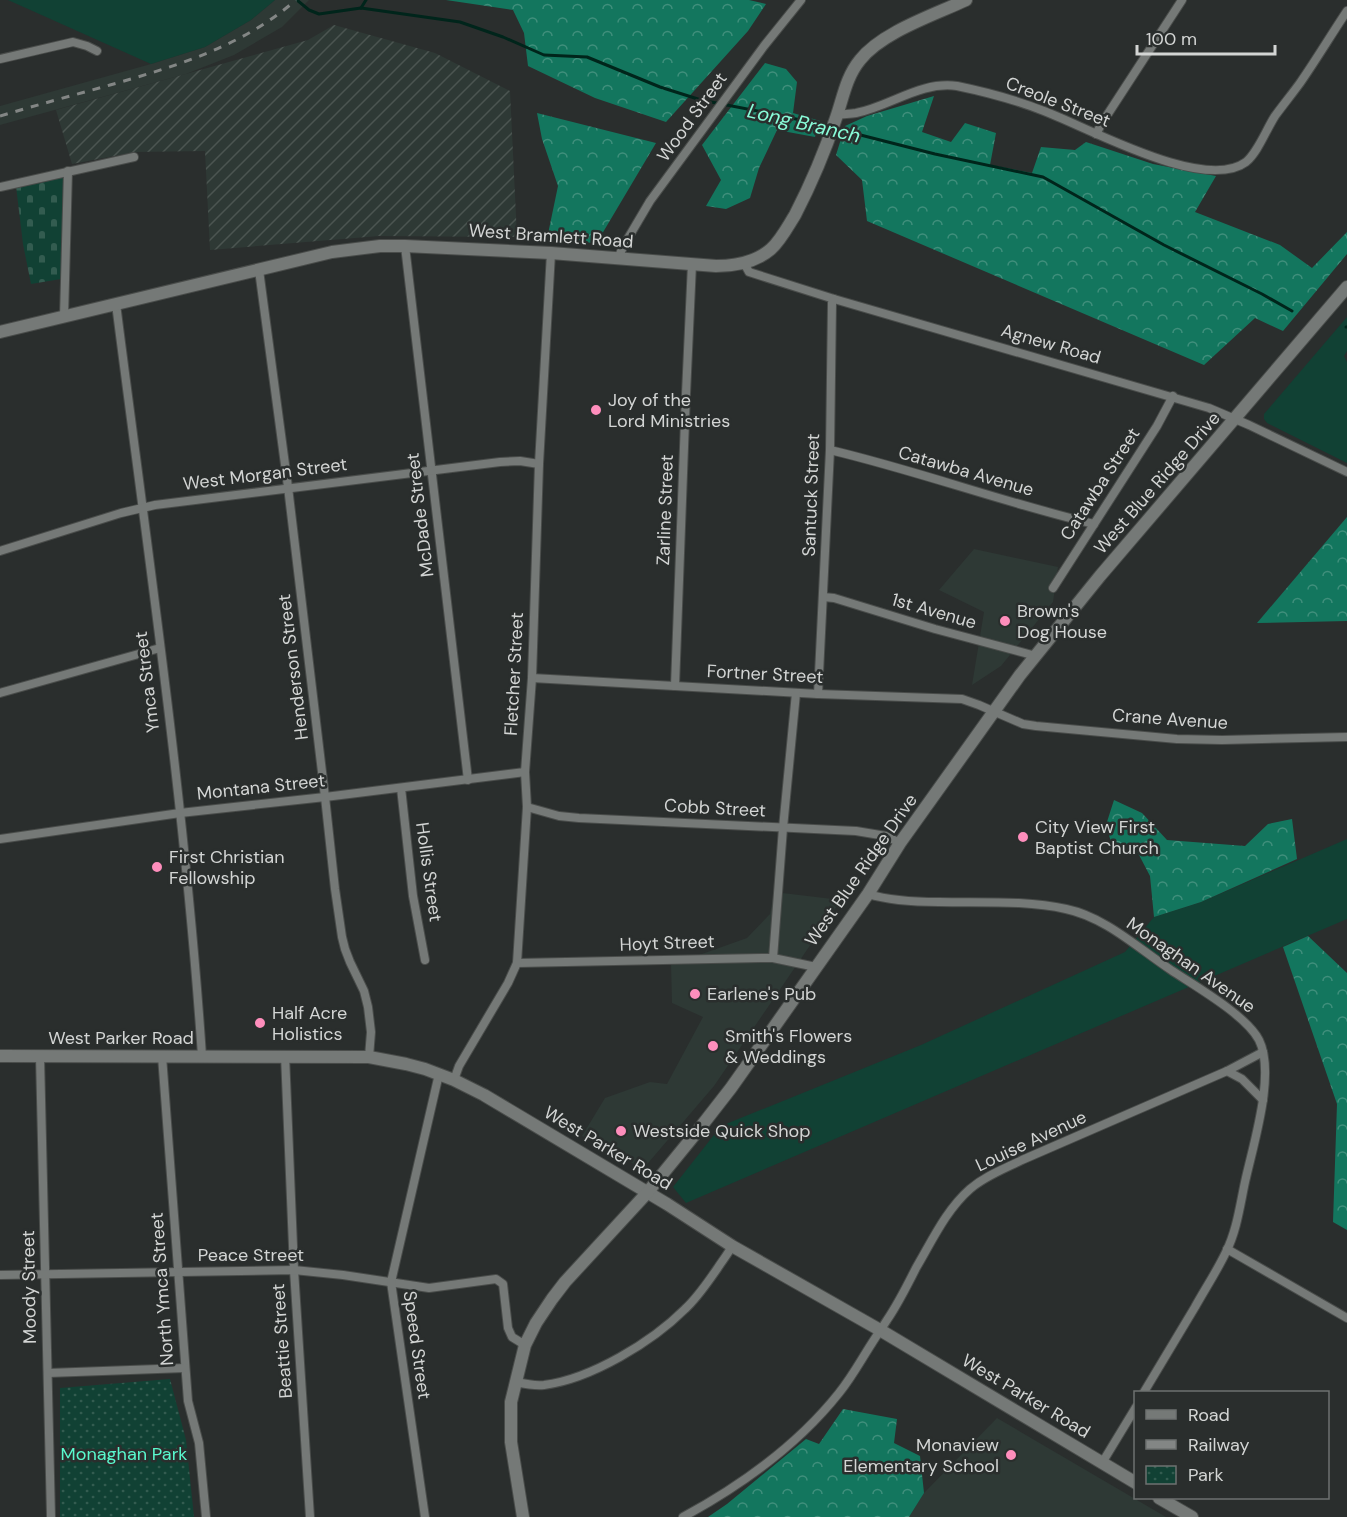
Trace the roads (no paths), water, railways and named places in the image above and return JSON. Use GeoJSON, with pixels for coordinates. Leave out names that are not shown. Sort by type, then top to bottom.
{"type":"FeatureCollection","features":[{"type":"Feature","properties":{"kind":"street","name":"Wood Street"},"geometry":{"type":"LineString","coordinates":[[618,258],[650,201],[764,46],[801,0]]}},
{"type":"Feature","properties":{"kind":"street","name":"West Bramlett Road"},"geometry":{"type":"LineString","coordinates":[[0,332],[349,249],[380,246],[551,253],[723,266],[744,263],[772,249],[789,226],[811,182],[836,118],[848,78],[858,62],[873,46],[898,31],[966,0]]}},
{"type":"Feature","properties":{"kind":"street"},"geometry":{"type":"LineString","coordinates":[[1096,134],[1182,0]]}},
{"type":"Feature","properties":{"kind":"street","name":"Creole Street"},"geometry":{"type":"LineString","coordinates":[[836,118],[929,86],[949,85],[1025,104],[1165,161],[1206,169],[1233,168],[1246,162],[1252,155],[1347,11]]}},
{"type":"Feature","properties":{"kind":"street"},"geometry":{"type":"LineString","coordinates":[[0,59],[73,42],[98,51]]}},
{"type":"Feature","properties":{"kind":"street"},"geometry":{"type":"LineString","coordinates":[[0,187],[134,157]]}},
{"type":"Feature","properties":{"kind":"street"},"geometry":{"type":"LineString","coordinates":[[64,317],[68,171]]}},
{"type":"Feature","properties":{"kind":"street","name":"McDade Street"},"geometry":{"type":"LineString","coordinates":[[405,246],[468,780]]}},
{"type":"Feature","properties":{"kind":"street","name":"Fletcher Street"},"geometry":{"type":"LineString","coordinates":[[454,1080],[459,1066],[508,983],[517,963],[527,807],[525,772],[532,678],[539,464],[551,253]]}},
{"type":"Feature","properties":{"kind":"street","name":"Agnew Road"},"geometry":{"type":"LineString","coordinates":[[744,263],[749,272],[834,299],[1209,408],[1347,472]]}},
{"type":"Feature","properties":{"kind":"street","name":"Zarline Street"},"geometry":{"type":"LineString","coordinates":[[675,686],[692,264]]}},
{"type":"Feature","properties":{"kind":"street","name":"Henderson Street"},"geometry":{"type":"LineString","coordinates":[[259,270],[288,487],[335,889],[342,938],[369,1007],[371,1032],[369,1057]]}},
{"type":"Feature","properties":{"kind":"street","name":"West Blue Ridge Drive"},"geometry":{"type":"LineString","coordinates":[[524,1517],[511,1442],[511,1402],[525,1345],[552,1299],[647,1193],[731,1088],[868,894],[900,843],[993,712],[1036,656],[1101,576],[1347,287]]}},
{"type":"Feature","properties":{"kind":"street","name":"Santuck Street"},"geometry":{"type":"LineString","coordinates":[[818,694],[830,450],[832,303],[834,299]]}},
{"type":"Feature","properties":{"kind":"street","name":"Ymca Street"},"geometry":{"type":"LineString","coordinates":[[116,304],[180,813],[198,990],[202,1056]]}},
{"type":"Feature","properties":{"kind":"street","name":"Catawba Street"},"geometry":{"type":"LineString","coordinates":[[1053,588],[1157,426],[1173,396]]}},
{"type":"Feature","properties":{"kind":"street","name":"Catawba Avenue"},"geometry":{"type":"LineString","coordinates":[[830,450],[1094,524]]}},
{"type":"Feature","properties":{"kind":"street","name":"West Morgan Street"},"geometry":{"type":"LineString","coordinates":[[0,551],[121,513],[155,505],[500,462],[520,461],[539,464]]}},
{"type":"Feature","properties":{"kind":"street","name":"1st Avenue"},"geometry":{"type":"LineString","coordinates":[[823,597],[834,598],[965,638],[1036,656]]}},
{"type":"Feature","properties":{"kind":"street"},"geometry":{"type":"LineString","coordinates":[[0,693],[160,648]]}},
{"type":"Feature","properties":{"kind":"street","name":"Fortner Street"},"geometry":{"type":"LineString","coordinates":[[532,678],[796,693],[962,699],[993,712]]}},
{"type":"Feature","properties":{"kind":"street"},"geometry":{"type":"LineString","coordinates":[[774,958],[796,693]]}},
{"type":"Feature","properties":{"kind":"street","name":"Crane Avenue"},"geometry":{"type":"LineString","coordinates":[[993,712],[1029,725],[1177,739],[1347,737]]}},
{"type":"Feature","properties":{"kind":"street","name":"Montana Street"},"geometry":{"type":"LineString","coordinates":[[0,839],[180,813],[525,772]]}},
{"type":"Feature","properties":{"kind":"street","name":"Hollis Street"},"geometry":{"type":"LineString","coordinates":[[401,788],[413,897],[425,960]]}},
{"type":"Feature","properties":{"kind":"street","name":"Cobb Street"},"geometry":{"type":"LineString","coordinates":[[527,807],[559,816],[579,818],[856,831],[886,836],[900,843]]}},
{"type":"Feature","properties":{"kind":"street","name":"Monaghan Avenue"},"geometry":{"type":"LineString","coordinates":[[868,894],[910,901],[1042,905],[1086,914],[1245,1021],[1253,1029],[1263,1052],[1265,1073],[1263,1100],[1233,1235],[1227,1250],[1145,1391]]}},
{"type":"Feature","properties":{"kind":"street","name":"Hoyt Street"},"geometry":{"type":"LineString","coordinates":[[517,963],[774,958],[816,967]]}},
{"type":"Feature","properties":{"kind":"street","name":"Louise Avenue"},"geometry":{"type":"LineString","coordinates":[[682,1517],[738,1485],[770,1461],[823,1412],[840,1392],[888,1320],[942,1223],[960,1199],[978,1183],[1022,1160],[1227,1071],[1263,1052]]}},
{"type":"Feature","properties":{"kind":"street","name":"West Parker Road"},"geometry":{"type":"LineString","coordinates":[[0,1055],[369,1057],[406,1064],[439,1074],[484,1095],[732,1246],[880,1330],[1134,1482]]}},
{"type":"Feature","properties":{"kind":"street","name":"Beattie Street"},"geometry":{"type":"LineString","coordinates":[[285,1055],[294,1270],[310,1517]]}},
{"type":"Feature","properties":{"kind":"street","name":"North Ymca Street"},"geometry":{"type":"LineString","coordinates":[[162,1056],[188,1401],[199,1443],[206,1517]]}},
{"type":"Feature","properties":{"kind":"street","name":"Moody Street"},"geometry":{"type":"LineString","coordinates":[[40,1057],[51,1517]]}},
{"type":"Feature","properties":{"kind":"street"},"geometry":{"type":"LineString","coordinates":[[1227,1071],[1242,1079],[1263,1100]]}},
{"type":"Feature","properties":{"kind":"street","name":"Speed Street"},"geometry":{"type":"LineString","coordinates":[[425,1517],[391,1282],[439,1074]]}},
{"type":"Feature","properties":{"kind":"street"},"geometry":{"type":"LineString","coordinates":[[516,1382],[536,1385],[558,1382],[595,1369],[634,1349],[674,1321],[687,1308],[707,1284],[732,1246]]}},
{"type":"Feature","properties":{"kind":"street"},"geometry":{"type":"LineString","coordinates":[[1227,1250],[1347,1318]]}},
{"type":"Feature","properties":{"kind":"street","name":"Peace Street"},"geometry":{"type":"LineString","coordinates":[[0,1275],[294,1270],[429,1288],[490,1279],[500,1281],[504,1289],[508,1328],[512,1336],[525,1345]]}},
{"type":"Feature","properties":{"kind":"street"},"geometry":{"type":"LineString","coordinates":[[48,1373],[185,1368]]}},
{"type":"Feature","properties":{"kind":"street"},"geometry":{"type":"LineString","coordinates":[[1102,1463],[1134,1410]]}},
{"type":"Feature","properties":{"kind":"street"},"geometry":{"type":"LineString","coordinates":[[1162,1499],[1192,1517]]}},
{"type":"Feature","properties":{"kind":"waterway","name":"Long Branch"},"geometry":{"type":"LineString","coordinates":[[297,0],[309,10],[319,14],[361,8],[460,22],[544,55],[587,57],[660,87],[701,100],[830,127]]}},
{"type":"Feature","properties":{"kind":"waterway"},"geometry":{"type":"LineString","coordinates":[[361,8],[366,0]]}},
{"type":"Feature","properties":{"kind":"waterway","name":"Long Branch"},"geometry":{"type":"LineString","coordinates":[[837,129],[935,154],[1043,177],[1164,245],[1292,311]]}},
{"type":"Feature","properties":{"kind":"railway"},"geometry":{"type":"LineString","coordinates":[[0,116],[135,78],[208,53],[254,30],[296,0]]}},
{"type":"Feature","properties":{"kind":"place","name":"Joy of the Lord Ministries"},"geometry":{"type":"Point","coordinates":[596,410]}},
{"type":"Feature","properties":{"kind":"place","name":"Brown's Dog House"},"geometry":{"type":"Point","coordinates":[1005,621]}},
{"type":"Feature","properties":{"kind":"place","name":"City View First Baptist Church"},"geometry":{"type":"Point","coordinates":[1023,837]}},
{"type":"Feature","properties":{"kind":"place","name":"First Christian Fellowship"},"geometry":{"type":"Point","coordinates":[157,867]}},
{"type":"Feature","properties":{"kind":"place","name":"Earlene's Pub"},"geometry":{"type":"Point","coordinates":[695,994]}},
{"type":"Feature","properties":{"kind":"place","name":"Half Acre Holistics"},"geometry":{"type":"Point","coordinates":[260,1023]}},
{"type":"Feature","properties":{"kind":"place","name":"Smith's Flowers & Weddings"},"geometry":{"type":"Point","coordinates":[713,1046]}},
{"type":"Feature","properties":{"kind":"place","name":"Westside Quick Shop"},"geometry":{"type":"Point","coordinates":[621,1131]}},
{"type":"Feature","properties":{"kind":"place","name":"Monaview Elementary School"},"geometry":{"type":"Point","coordinates":[1011,1455]}},
{"type":"Feature","properties":{"kind":"park label","name":"Monaghan Park"},"geometry":{"type":"Point","coordinates":[124,1454]}}]}
